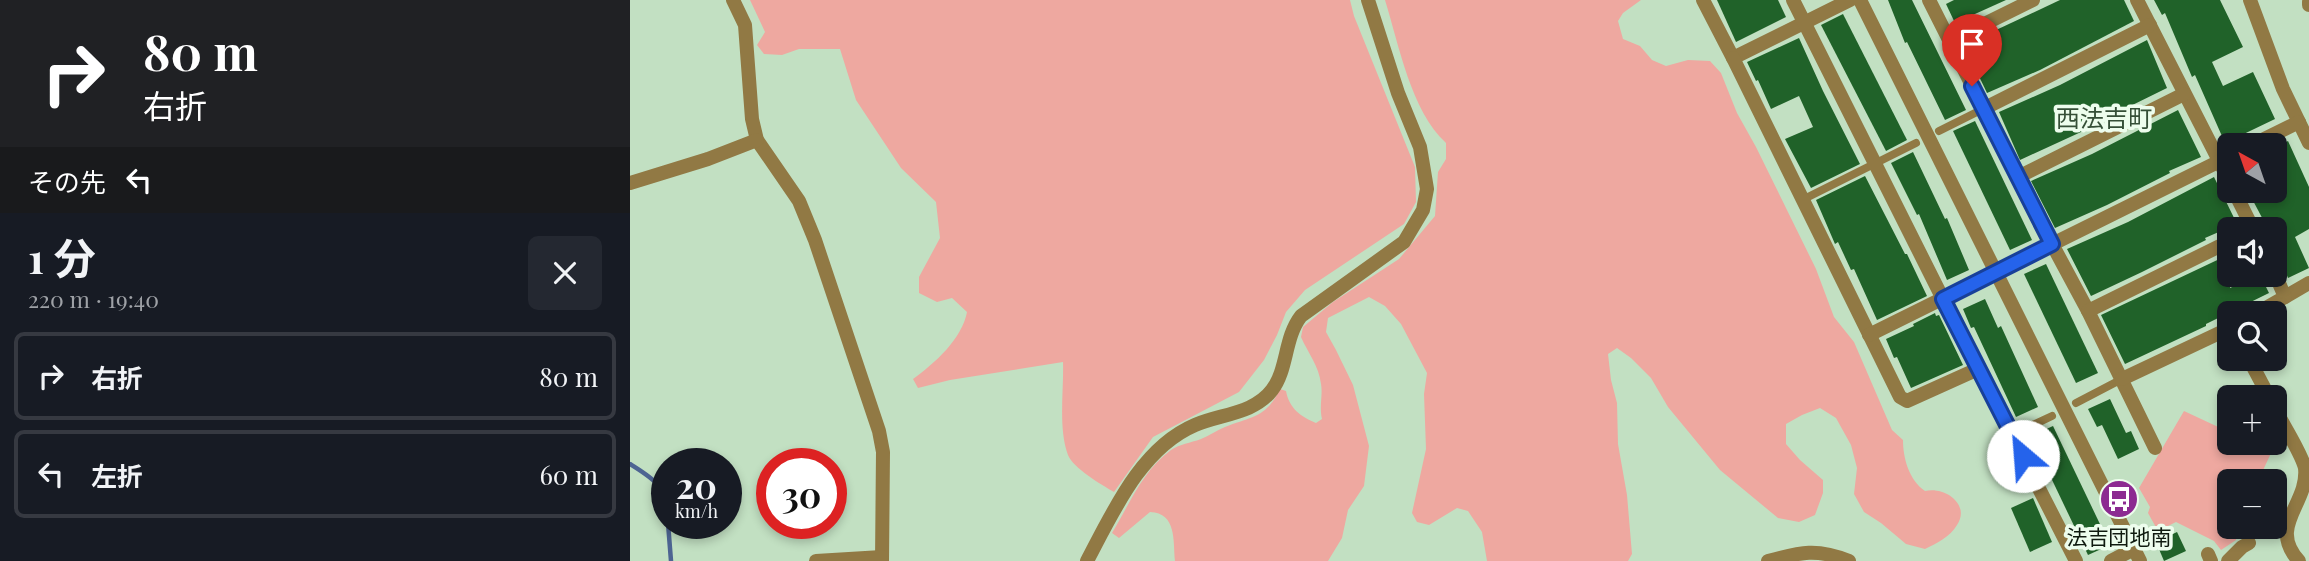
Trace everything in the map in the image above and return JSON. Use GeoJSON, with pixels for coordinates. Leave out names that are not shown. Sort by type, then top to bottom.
{"type":"FeatureCollection","features":[{"type":"Feature","properties":{"kind":"street"},"geometry":{"type":"LineString","coordinates":[[733,0],[745,25],[751,119],[757,140],[799,201],[815,240],[883,452],[882,559],[816,561]]}},
{"type":"Feature","properties":{"kind":"street"},"geometry":{"type":"LineString","coordinates":[[1087,561],[1117,505],[1157,452],[1195,424],[1251,407],[1273,390],[1289,337],[1301,316],[1404,243],[1416,224],[1423,209],[1427,189],[1420,147],[1398,93],[1368,0]]}},
{"type":"Feature","properties":{"kind":"street"},"geometry":{"type":"LineString","coordinates":[[1703,0],[1900,397],[1907,401],[1978,369]]}},
{"type":"Feature","properties":{"kind":"street"},"geometry":{"type":"LineString","coordinates":[[1793,0],[2076,561]]}},
{"type":"Feature","properties":{"kind":"street"},"geometry":{"type":"LineString","coordinates":[[1732,58],[1850,0]]}},
{"type":"Feature","properties":{"kind":"street"},"geometry":{"type":"LineString","coordinates":[[1860,0],[2137,555],[2111,561]]}},
{"type":"Feature","properties":{"kind":"street"},"geometry":{"type":"LineString","coordinates":[[1929,0],[2155,447]]}},
{"type":"Feature","properties":{"kind":"street"},"geometry":{"type":"LineString","coordinates":[[1950,41],[2033,0]]}},
{"type":"Feature","properties":{"kind":"street"},"geometry":{"type":"LineString","coordinates":[[2137,0],[2184,94],[2217,146]]}},
{"type":"Feature","properties":{"kind":"street"},"geometry":{"type":"LineString","coordinates":[[2250,0],[2267,51],[2309,143]]}},
{"type":"Feature","properties":{"kind":"street"},"geometry":{"type":"LineString","coordinates":[[1983,108],[2150,25]]}},
{"type":"Feature","properties":{"kind":"street"},"geometry":{"type":"LineString","coordinates":[[2018,177],[2184,94]]}},
{"type":"Feature","properties":{"kind":"street"},"geometry":{"type":"LineString","coordinates":[[2277,133],[2299,122]]}},
{"type":"Feature","properties":{"kind":"street"},"geometry":{"type":"LineString","coordinates":[[630,183],[708,159],[757,140]]}},
{"type":"Feature","properties":{"kind":"street"},"geometry":{"type":"LineString","coordinates":[[1869,335],[2217,163]]}},
{"type":"Feature","properties":{"kind":"street"},"geometry":{"type":"LineString","coordinates":[[2088,311],[2217,246]]}},
{"type":"Feature","properties":{"kind":"street"},"geometry":{"type":"LineString","coordinates":[[2278,301],[2309,283]]}},
{"type":"Feature","properties":{"kind":"street"},"geometry":{"type":"LineString","coordinates":[[2281,287],[2285,297]]}},
{"type":"Feature","properties":{"kind":"street"},"geometry":{"type":"LineString","coordinates":[[2122,379],[2217,334]]}},
{"type":"Feature","properties":{"kind":"street"},"geometry":{"type":"LineString","coordinates":[[2287,430],[2307,466],[2304,488],[2286,532],[2288,547],[2299,561]]}},
{"type":"Feature","properties":{"kind":"street"},"geometry":{"type":"LineString","coordinates":[[2228,561],[2249,543]]}},
{"type":"Feature","properties":{"kind":"street"},"geometry":{"type":"LineString","coordinates":[[1768,561],[1800,552],[1815,551],[1833,554],[1849,561]]}},
{"type":"Feature","properties":{"kind":"lane"},"geometry":{"type":"LineString","coordinates":[[1939,131],[1983,108]]}},
{"type":"Feature","properties":{"kind":"lane"},"geometry":{"type":"LineString","coordinates":[[1802,200],[1916,143]]}},
{"type":"Feature","properties":{"kind":"lane"},"geometry":{"type":"LineString","coordinates":[[2076,403],[2122,379]]}},
{"type":"Feature","properties":{"kind":"lane"},"geometry":{"type":"LineString","coordinates":[[2012,435],[2052,416]]}},
{"type":"Feature","properties":{"kind":"shaded area"},"geometry":{"type":"Polygon","coordinates":[[[750,0],[1350,0],[1415,167],[1416,202],[1404,224],[1305,290],[1286,312],[1264,360],[1239,392],[1153,437],[1114,492],[1082,471],[1068,455],[1062,421],[1063,362],[950,380],[918,388],[913,379],[954,341],[967,312],[952,298],[937,302],[919,293],[919,277],[940,238],[936,202],[901,168],[856,100],[840,49],[799,49],[782,55],[764,54],[757,45],[765,32],[750,0]]]}},
{"type":"Feature","properties":{"kind":"shaded area"},"geometry":{"type":"Polygon","coordinates":[[[1385,0],[1641,0],[1623,13],[1618,21],[1623,39],[1640,46],[1652,60],[1666,66],[1688,60],[1710,61],[1721,73],[1737,113],[1816,269],[1834,317],[1854,342],[1892,430],[1903,440],[1904,454],[1911,475],[1925,491],[1940,491],[1958,504],[1960,517],[1951,533],[1925,549],[1906,544],[1864,512],[1854,494],[1857,468],[1851,445],[1836,418],[1820,408],[1786,424],[1786,444],[1823,480],[1823,493],[1815,515],[1799,522],[1778,518],[1720,470],[1668,407],[1651,378],[1617,348],[1608,354],[1617,403],[1618,444],[1627,495],[1632,554],[1628,561],[1487,561],[1482,532],[1468,511],[1457,508],[1429,525],[1417,522],[1412,513],[1426,449],[1424,394],[1427,373],[1401,324],[1385,306],[1369,297],[1328,318],[1326,332],[1353,385],[1369,446],[1364,486],[1348,510],[1342,538],[1328,561],[1175,561],[1169,523],[1165,517],[1150,512],[1119,538],[1112,533],[1137,489],[1161,458],[1178,446],[1201,439],[1264,411],[1280,389],[1286,391],[1293,407],[1301,415],[1316,423],[1322,419],[1320,377],[1301,337],[1303,327],[1333,302],[1399,259],[1435,216],[1438,172],[1446,159],[1446,143],[1434,130],[1415,96],[1385,0]]]}},
{"type":"Feature","properties":{"kind":"shaded area"},"geometry":{"type":"Polygon","coordinates":[[[2184,411],[2217,426],[2217,455],[2270,455],[2264,469],[2217,469],[2217,539],[2236,539],[2221,550],[2214,541],[2176,522],[2158,531],[2148,513],[2150,507],[2139,488],[2184,411]]]}},
{"type":"Feature","properties":{"kind":"building"},"geometry":{"type":"Polygon","coordinates":[[[1717,0],[1778,0],[1786,17],[1736,42],[1717,0]]]}},
{"type":"Feature","properties":{"kind":"building"},"geometry":{"type":"Polygon","coordinates":[[[1888,0],[1912,0],[1966,110],[1945,120],[1907,42],[1905,43],[1888,0]]]}},
{"type":"Feature","properties":{"kind":"building"},"geometry":{"type":"Polygon","coordinates":[[[1954,0],[2006,0],[1955,23],[1946,4],[1954,0]]]}},
{"type":"Feature","properties":{"kind":"building"},"geometry":{"type":"Polygon","coordinates":[[[2060,0],[2124,0],[2134,21],[2040,70],[1987,93],[1964,45],[2060,0]]]}},
{"type":"Feature","properties":{"kind":"building"},"geometry":{"type":"Polygon","coordinates":[[[2154,0],[2220,0],[2243,47],[2212,62],[2223,86],[2253,72],[2275,119],[2246,133],[2221,133],[2195,75],[2192,77],[2165,13],[2162,15],[2154,0]]]}},
{"type":"Feature","properties":{"kind":"building"},"geometry":{"type":"Polygon","coordinates":[[[1843,14],[1907,140],[1886,151],[1821,25],[1843,14]]]}},
{"type":"Feature","properties":{"kind":"building"},"geometry":{"type":"Polygon","coordinates":[[[1799,38],[1860,164],[1811,188],[1785,139],[1813,127],[1799,96],[1771,109],[1747,62],[1799,38]]]}},
{"type":"Feature","properties":{"kind":"building"},"geometry":{"type":"Polygon","coordinates":[[[2147,40],[2167,88],[2104,119],[2105,121],[2020,160],[1999,112],[2060,85],[2147,40]]]}},
{"type":"Feature","properties":{"kind":"building"},"geometry":{"type":"Polygon","coordinates":[[[2178,110],[2201,157],[2055,228],[2031,181],[2092,154],[2178,110]]]}},
{"type":"Feature","properties":{"kind":"building"},"geometry":{"type":"Polygon","coordinates":[[[1975,121],[2032,240],[2010,250],[1953,131],[1975,121]]]}},
{"type":"Feature","properties":{"kind":"building"},"geometry":{"type":"Polygon","coordinates":[[[2287,141],[2309,187],[2309,229],[2295,237],[2309,268],[2288,278],[2287,217],[2262,217],[2254,203],[2287,203],[2287,141]]]}},
{"type":"Feature","properties":{"kind":"building"},"geometry":{"type":"Polygon","coordinates":[[[1913,152],[1945,219],[1947,218],[1969,270],[1947,280],[1919,214],[1917,215],[1891,163],[1913,152]]]}},
{"type":"Feature","properties":{"kind":"building"},"geometry":{"type":"Polygon","coordinates":[[[1865,176],[1927,296],[1877,320],[1854,269],[1851,270],[1838,242],[1835,244],[1816,200],[1865,176]]]}},
{"type":"Feature","properties":{"kind":"building"},"geometry":{"type":"Polygon","coordinates":[[[2214,177],[2217,183],[2217,203],[2227,203],[2234,217],[2217,217],[2217,233],[2205,238],[2206,240],[2091,296],[2067,249],[2128,222],[2214,177]]]}},
{"type":"Feature","properties":{"kind":"building"},"geometry":{"type":"Polygon","coordinates":[[[2217,260],[2217,287],[2266,287],[2269,293],[2253,301],[2217,301],[2217,319],[2125,364],[2101,315],[2217,260]]]}},
{"type":"Feature","properties":{"kind":"building"},"geometry":{"type":"Polygon","coordinates":[[[2046,264],[2098,373],[2076,383],[2024,274],[2046,264]]]}},
{"type":"Feature","properties":{"kind":"building"},"geometry":{"type":"Polygon","coordinates":[[[1985,299],[1998,328],[2001,326],[2038,407],[2016,417],[1963,309],[1985,299]]]}},
{"type":"Feature","properties":{"kind":"building"},"geometry":{"type":"Polygon","coordinates":[[[1935,313],[1936,316],[1939,315],[1963,365],[1911,388],[1886,339],[1935,313]]]}},
{"type":"Feature","properties":{"kind":"building"},"geometry":{"type":"Polygon","coordinates":[[[2110,399],[2126,433],[2131,431],[2139,449],[2118,459],[2102,425],[2097,427],[2088,409],[2110,399]]]}},
{"type":"Feature","properties":{"kind":"building"},"geometry":{"type":"Polygon","coordinates":[[[2053,426],[2110,545],[2088,555],[2031,436],[2053,426]]]}},
{"type":"Feature","properties":{"kind":"building"},"geometry":{"type":"Polygon","coordinates":[[[2033,498],[2052,542],[2030,552],[2011,508],[2033,498]]]}},
{"type":"Feature","properties":{"kind":"building"},"geometry":{"type":"Polygon","coordinates":[[[2177,532],[2186,551],[2164,561],[2156,542],[2177,532]]]}},
{"type":"Feature","properties":{"kind":"waterway"},"geometry":{"type":"LineString","coordinates":[[630,464],[651,479]]}},
{"type":"Feature","properties":{"kind":"waterway"},"geometry":{"type":"LineString","coordinates":[[669,539],[671,561]]}},
{"type":"Feature","properties":{"kind":"place","name":"法吉団地南"},"geometry":{"type":"Point","coordinates":[2119,499]}},
{"type":"Feature","properties":{"kind":"district","name":"西法吉町"},"geometry":{"type":"Point","coordinates":[2104,117]}},
{"type":"Feature","properties":{"kind":"route"},"geometry":{"type":"LineString","coordinates":[[1972,86],[2052,244],[1943,299],[2023,456]]}}]}
